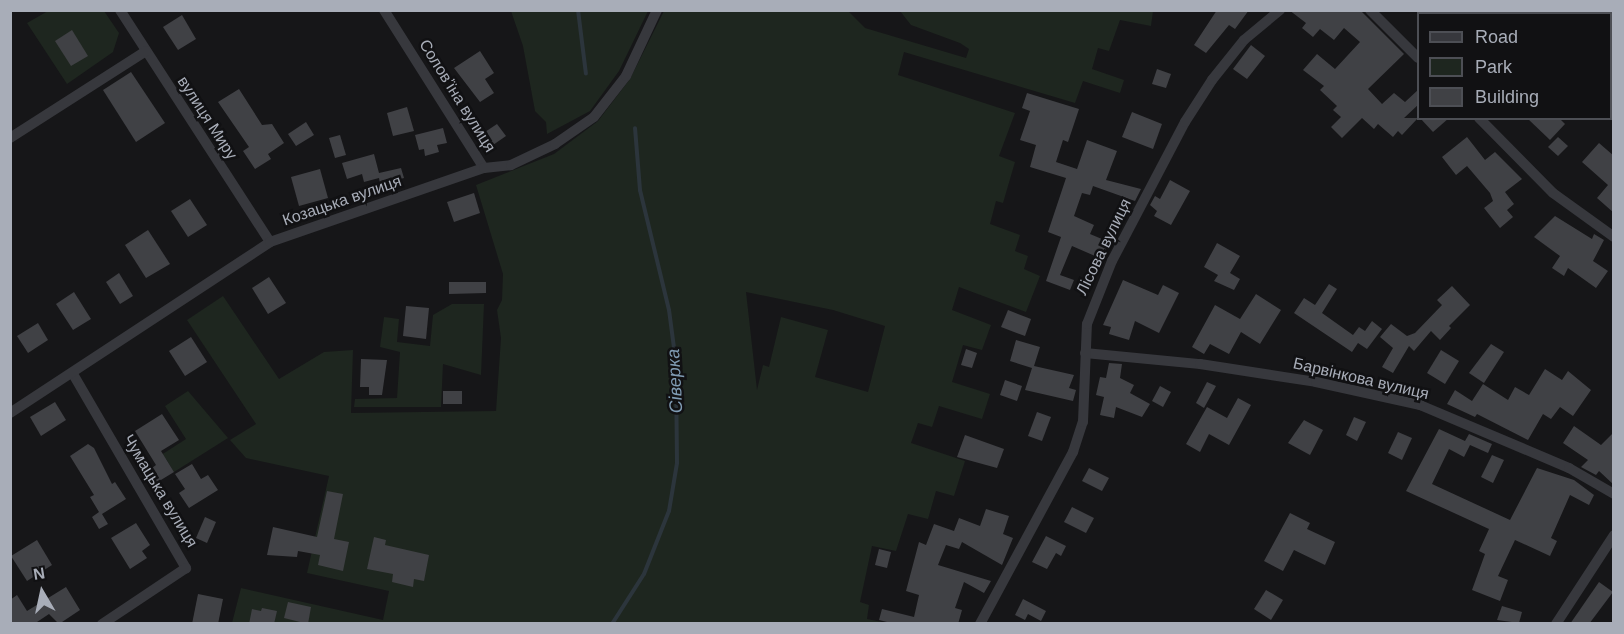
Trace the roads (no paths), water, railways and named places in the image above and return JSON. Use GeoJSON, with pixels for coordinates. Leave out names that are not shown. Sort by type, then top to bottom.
{"type":"FeatureCollection","features":[{"type":"Feature","properties":{"kind":"street","name":"вулиця Миру"},"geometry":{"type":"LineString","coordinates":[[120,10],[270,242]]}},
{"type":"Feature","properties":{"kind":"street","name":"Соловʼїна вулиця"},"geometry":{"type":"LineString","coordinates":[[384,10],[484,168]]}},
{"type":"Feature","properties":{"kind":"street","name":"Козацька вулиця"},"geometry":{"type":"LineString","coordinates":[[10,412],[73,374],[270,242],[484,168],[510,165],[555,144],[594,117],[626,76],[657,10]]}},
{"type":"Feature","properties":{"kind":"street","name":"Лісова вулиця"},"geometry":{"type":"LineString","coordinates":[[980,624],[1073,452],[1083,422],[1087,324],[1095,296],[1185,122],[1212,80],[1244,40],[1280,10]]}},
{"type":"Feature","properties":{"kind":"street"},"geometry":{"type":"LineString","coordinates":[[1370,10],[1417,56]]}},
{"type":"Feature","properties":{"kind":"street"},"geometry":{"type":"LineString","coordinates":[[10,138],[146,51]]}},
{"type":"Feature","properties":{"kind":"street"},"geometry":{"type":"LineString","coordinates":[[1481,120],[1553,194],[1614,237]]}},
{"type":"Feature","properties":{"kind":"street","name":"Барвінкова вулиця"},"geometry":{"type":"LineString","coordinates":[[1085,353],[1305,380],[1420,405],[1569,468],[1614,494]]}},
{"type":"Feature","properties":{"kind":"street","name":"Чумацька вулиця"},"geometry":{"type":"LineString","coordinates":[[73,374],[186,567],[102,624]]}},
{"type":"Feature","properties":{"kind":"street"},"geometry":{"type":"LineString","coordinates":[[1556,624],[1614,535]]}},
{"type":"Feature","properties":{"kind":"waterway","name":"Сіверка"},"geometry":{"type":"LineString","coordinates":[[578,10],[586,74]]}},
{"type":"Feature","properties":{"kind":"waterway","name":"Сіверка"},"geometry":{"type":"LineString","coordinates":[[612,624],[644,574],[669,511],[677,463],[676,363],[669,310],[640,190],[635,128]]}}]}
